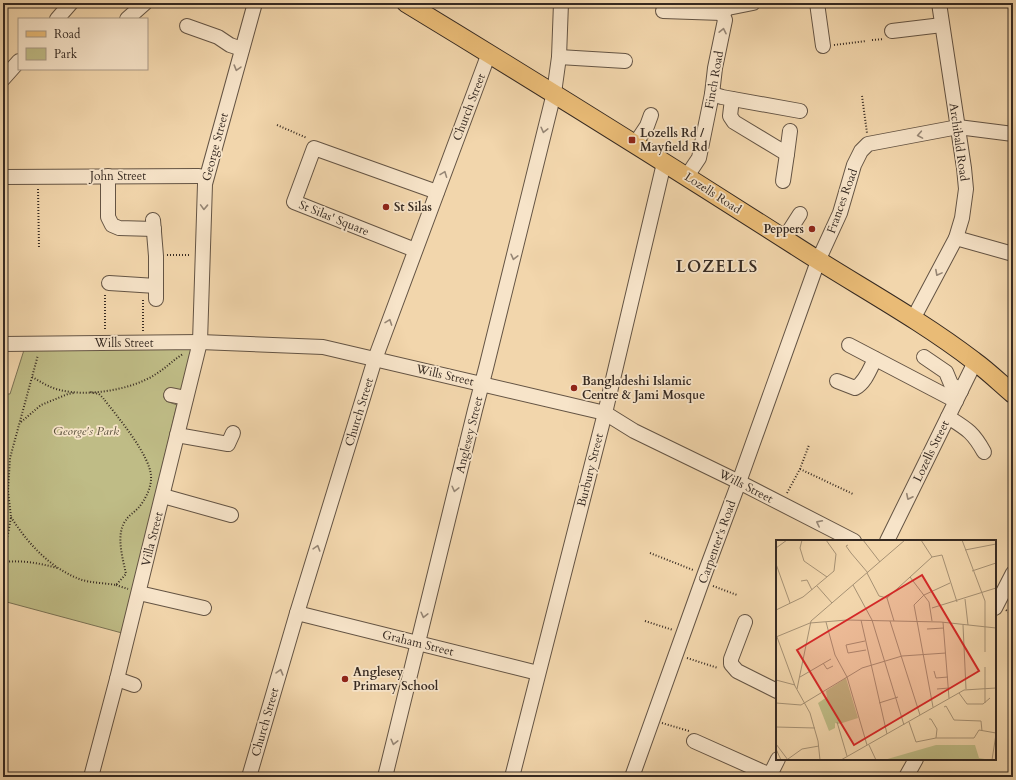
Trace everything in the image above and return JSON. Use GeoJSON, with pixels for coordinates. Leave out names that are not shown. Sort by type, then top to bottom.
{"type":"FeatureCollection","features":[{"type":"Feature","properties":{"kind":"main road","name":"Lozells Road"},"geometry":{"type":"LineString","coordinates":[[406,3],[554,92],[784,239],[913,319],[975,362],[1013,394]]}},
{"type":"Feature","properties":{"kind":"street"},"geometry":{"type":"LineString","coordinates":[[58,18],[71,3]]}},
{"type":"Feature","properties":{"kind":"street","name":"George Street"},"geometry":{"type":"LineString","coordinates":[[200,342],[205,184],[255,3]]}},
{"type":"Feature","properties":{"kind":"street","name":"Anglesey Street"},"geometry":{"type":"LineString","coordinates":[[385,777],[554,92],[558,57],[561,3]]}},
{"type":"Feature","properties":{"kind":"street"},"geometry":{"type":"LineString","coordinates":[[710,3],[722,13]]}},
{"type":"Feature","properties":{"kind":"street"},"geometry":{"type":"LineString","coordinates":[[663,11],[722,13],[728,8],[753,3]]}},
{"type":"Feature","properties":{"kind":"street"},"geometry":{"type":"LineString","coordinates":[[817,3],[823,46]]}},
{"type":"Feature","properties":{"kind":"street","name":"Archibald Road"},"geometry":{"type":"LineString","coordinates":[[913,319],[956,238],[962,218],[966,189],[940,3]]}},
{"type":"Feature","properties":{"kind":"street"},"geometry":{"type":"LineString","coordinates":[[128,18],[140,4]]}},
{"type":"Feature","properties":{"kind":"street","name":"Finch Road"},"geometry":{"type":"LineString","coordinates":[[687,176],[698,158],[712,94],[715,68],[725,20],[722,13]]}},
{"type":"Feature","properties":{"kind":"street"},"geometry":{"type":"LineString","coordinates":[[892,31],[942,25]]}},
{"type":"Feature","properties":{"kind":"street"},"geometry":{"type":"LineString","coordinates":[[187,26],[218,37],[230,45],[242,49]]}},
{"type":"Feature","properties":{"kind":"street","name":"Church Street"},"geometry":{"type":"LineString","coordinates":[[250,777],[297,613],[375,359],[489,53]]}},
{"type":"Feature","properties":{"kind":"street"},"geometry":{"type":"LineString","coordinates":[[558,57],[625,61]]}},
{"type":"Feature","properties":{"kind":"street"},"geometry":{"type":"LineString","coordinates":[[3,79],[18,62]]}},
{"type":"Feature","properties":{"kind":"street"},"geometry":{"type":"LineString","coordinates":[[712,94],[800,111]]}},
{"type":"Feature","properties":{"kind":"street"},"geometry":{"type":"LineString","coordinates":[[732,99],[730,116],[734,122],[787,154]]}},
{"type":"Feature","properties":{"kind":"street"},"geometry":{"type":"LineString","coordinates":[[635,144],[647,126],[651,115]]}},
{"type":"Feature","properties":{"kind":"street"},"geometry":{"type":"LineString","coordinates":[[868,144],[958,128],[1013,134]]}},
{"type":"Feature","properties":{"kind":"street"},"geometry":{"type":"LineString","coordinates":[[783,181],[790,131]]}},
{"type":"Feature","properties":{"kind":"street","name":"Frances Road"},"geometry":{"type":"LineString","coordinates":[[818,260],[840,213],[854,165],[861,151],[868,144]]}},
{"type":"Feature","properties":{"kind":"street","name":"St Silas' Square"},"geometry":{"type":"LineString","coordinates":[[318,150],[314,148],[294,202],[415,250]]}},
{"type":"Feature","properties":{"kind":"street"},"geometry":{"type":"LineString","coordinates":[[318,150],[437,192]]}},
{"type":"Feature","properties":{"kind":"street","name":"Burbury Street"},"geometry":{"type":"LineString","coordinates":[[512,777],[605,413],[664,163]]}},
{"type":"Feature","properties":{"kind":"street"},"geometry":{"type":"LineString","coordinates":[[107,289],[152,290],[156,256],[154,224],[119,228],[112,225],[108,217],[108,176]]}},
{"type":"Feature","properties":{"kind":"street","name":"John Street"},"geometry":{"type":"LineString","coordinates":[[3,177],[199,176]]}},
{"type":"Feature","properties":{"kind":"street"},"geometry":{"type":"LineString","coordinates":[[784,239],[800,214]]}},
{"type":"Feature","properties":{"kind":"street"},"geometry":{"type":"LineString","coordinates":[[956,238],[1013,254]]}},
{"type":"Feature","properties":{"kind":"street","name":"Carpenter's Road"},"geometry":{"type":"LineString","coordinates":[[632,777],[740,482],[818,260]]}},
{"type":"Feature","properties":{"kind":"street","name":"Wills Street"},"geometry":{"type":"LineString","coordinates":[[3,344],[200,342],[323,347],[375,359],[605,413],[634,431],[740,482],[852,540]]}},
{"type":"Feature","properties":{"kind":"street","name":"Villa Street"},"geometry":{"type":"LineString","coordinates":[[91,777],[139,593],[200,342]]}},
{"type":"Feature","properties":{"kind":"street"},"geometry":{"type":"LineString","coordinates":[[849,345],[875,359],[958,396]]}},
{"type":"Feature","properties":{"kind":"street"},"geometry":{"type":"LineString","coordinates":[[924,357],[946,372],[958,396]]}},
{"type":"Feature","properties":{"kind":"street"},"geometry":{"type":"LineString","coordinates":[[837,381],[854,388],[858,386],[862,382],[875,359]]}},
{"type":"Feature","properties":{"kind":"street","name":"Lozells Street"},"geometry":{"type":"LineString","coordinates":[[887,540],[975,362]]}},
{"type":"Feature","properties":{"kind":"street"},"geometry":{"type":"LineString","coordinates":[[171,395],[186,398]]}},
{"type":"Feature","properties":{"kind":"street"},"geometry":{"type":"LineString","coordinates":[[948,417],[976,437],[984,452]]}},
{"type":"Feature","properties":{"kind":"street"},"geometry":{"type":"LineString","coordinates":[[177,434],[228,444],[233,433]]}},
{"type":"Feature","properties":{"kind":"street"},"geometry":{"type":"LineString","coordinates":[[163,496],[231,515]]}},
{"type":"Feature","properties":{"kind":"street"},"geometry":{"type":"LineString","coordinates":[[996,606],[1013,573]]}},
{"type":"Feature","properties":{"kind":"street"},"geometry":{"type":"LineString","coordinates":[[139,593],[204,608]]}},
{"type":"Feature","properties":{"kind":"street","name":"Graham Street"},"geometry":{"type":"LineString","coordinates":[[297,613],[503,663],[538,673]]}},
{"type":"Feature","properties":{"kind":"street"},"geometry":{"type":"LineString","coordinates":[[745,622],[731,659],[731,664],[737,671],[776,690]]}},
{"type":"Feature","properties":{"kind":"street"},"geometry":{"type":"LineString","coordinates":[[117,679],[134,685]]}},
{"type":"Feature","properties":{"kind":"street"},"geometry":{"type":"LineString","coordinates":[[692,736],[770,776],[778,760]]}},
{"type":"Feature","properties":{"kind":"street"},"geometry":{"type":"LineString","coordinates":[[906,777],[915,760]]}},
{"type":"Feature","properties":{"kind":"path"},"geometry":{"type":"LineString","coordinates":[[823,46],[866,41]]}},
{"type":"Feature","properties":{"kind":"path"},"geometry":{"type":"LineString","coordinates":[[862,96],[868,144]]}},
{"type":"Feature","properties":{"kind":"path"},"geometry":{"type":"LineString","coordinates":[[277,125],[311,139],[318,150]]}},
{"type":"Feature","properties":{"kind":"path"},"geometry":{"type":"LineString","coordinates":[[37,176],[39,248]]}},
{"type":"Feature","properties":{"kind":"path"},"geometry":{"type":"LineString","coordinates":[[156,256],[196,255]]}},
{"type":"Feature","properties":{"kind":"path"},"geometry":{"type":"LineString","coordinates":[[105,336],[107,289]]}},
{"type":"Feature","properties":{"kind":"path"},"geometry":{"type":"LineString","coordinates":[[143,336],[152,290]]}},
{"type":"Feature","properties":{"kind":"path"},"geometry":{"type":"LineString","coordinates":[[3,551],[11,517],[8,491],[10,458],[40,344]]}},
{"type":"Feature","properties":{"kind":"path"},"geometry":{"type":"LineString","coordinates":[[32,377],[60,391],[90,392],[123,389],[156,374],[174,360],[189,352]]}},
{"type":"Feature","properties":{"kind":"path"},"geometry":{"type":"LineString","coordinates":[[20,423],[40,405],[68,394],[78,392]]}},
{"type":"Feature","properties":{"kind":"path"},"geometry":{"type":"LineString","coordinates":[[11,517],[31,543],[48,561],[82,580],[116,585],[126,574],[121,535],[125,520],[140,506],[148,492],[152,478],[146,460],[126,428],[99,394],[90,392]]}},
{"type":"Feature","properties":{"kind":"path"},"geometry":{"type":"LineString","coordinates":[[786,497],[800,469],[809,445]]}},
{"type":"Feature","properties":{"kind":"path"},"geometry":{"type":"LineString","coordinates":[[800,469],[853,494]]}},
{"type":"Feature","properties":{"kind":"path"},"geometry":{"type":"LineString","coordinates":[[3,493],[8,491]]}},
{"type":"Feature","properties":{"kind":"path"},"geometry":{"type":"LineString","coordinates":[[650,553],[737,595]]}},
{"type":"Feature","properties":{"kind":"path"},"geometry":{"type":"LineString","coordinates":[[3,562],[35,562],[60,569]]}},
{"type":"Feature","properties":{"kind":"path"},"geometry":{"type":"LineString","coordinates":[[645,621],[684,634]]}},
{"type":"Feature","properties":{"kind":"path"},"geometry":{"type":"LineString","coordinates":[[676,654],[718,668]]}},
{"type":"Feature","properties":{"kind":"path"},"geometry":{"type":"LineString","coordinates":[[652,719],[692,736]]}},
{"type":"Feature","properties":{"kind":"green space","name":"George's Park"},"geometry":{"type":"Polygon","coordinates":[[[192,346],[181,391],[169,390],[166,401],[177,405],[122,633],[3,601],[3,394],[10,394],[24,350],[192,346]]]}},
{"type":"Feature","properties":{"kind":"place","name":"Lozells Rd / Mayfield Rd"},"geometry":{"type":"Point","coordinates":[632,140]}},
{"type":"Feature","properties":{"kind":"place","name":"St Silas"},"geometry":{"type":"Point","coordinates":[386,207]}},
{"type":"Feature","properties":{"kind":"place","name":"Peppers"},"geometry":{"type":"Point","coordinates":[812,229]}},
{"type":"Feature","properties":{"kind":"place","name":"Bangladeshi Islamic Centre & Jami Mosque"},"geometry":{"type":"Point","coordinates":[574,388]}},
{"type":"Feature","properties":{"kind":"place","name":"Anglesey Primary School"},"geometry":{"type":"Point","coordinates":[345,679]}},
{"type":"Feature","properties":{"kind":"district","name":"LOZELLS"},"geometry":{"type":"Point","coordinates":[717,267]}}]}
